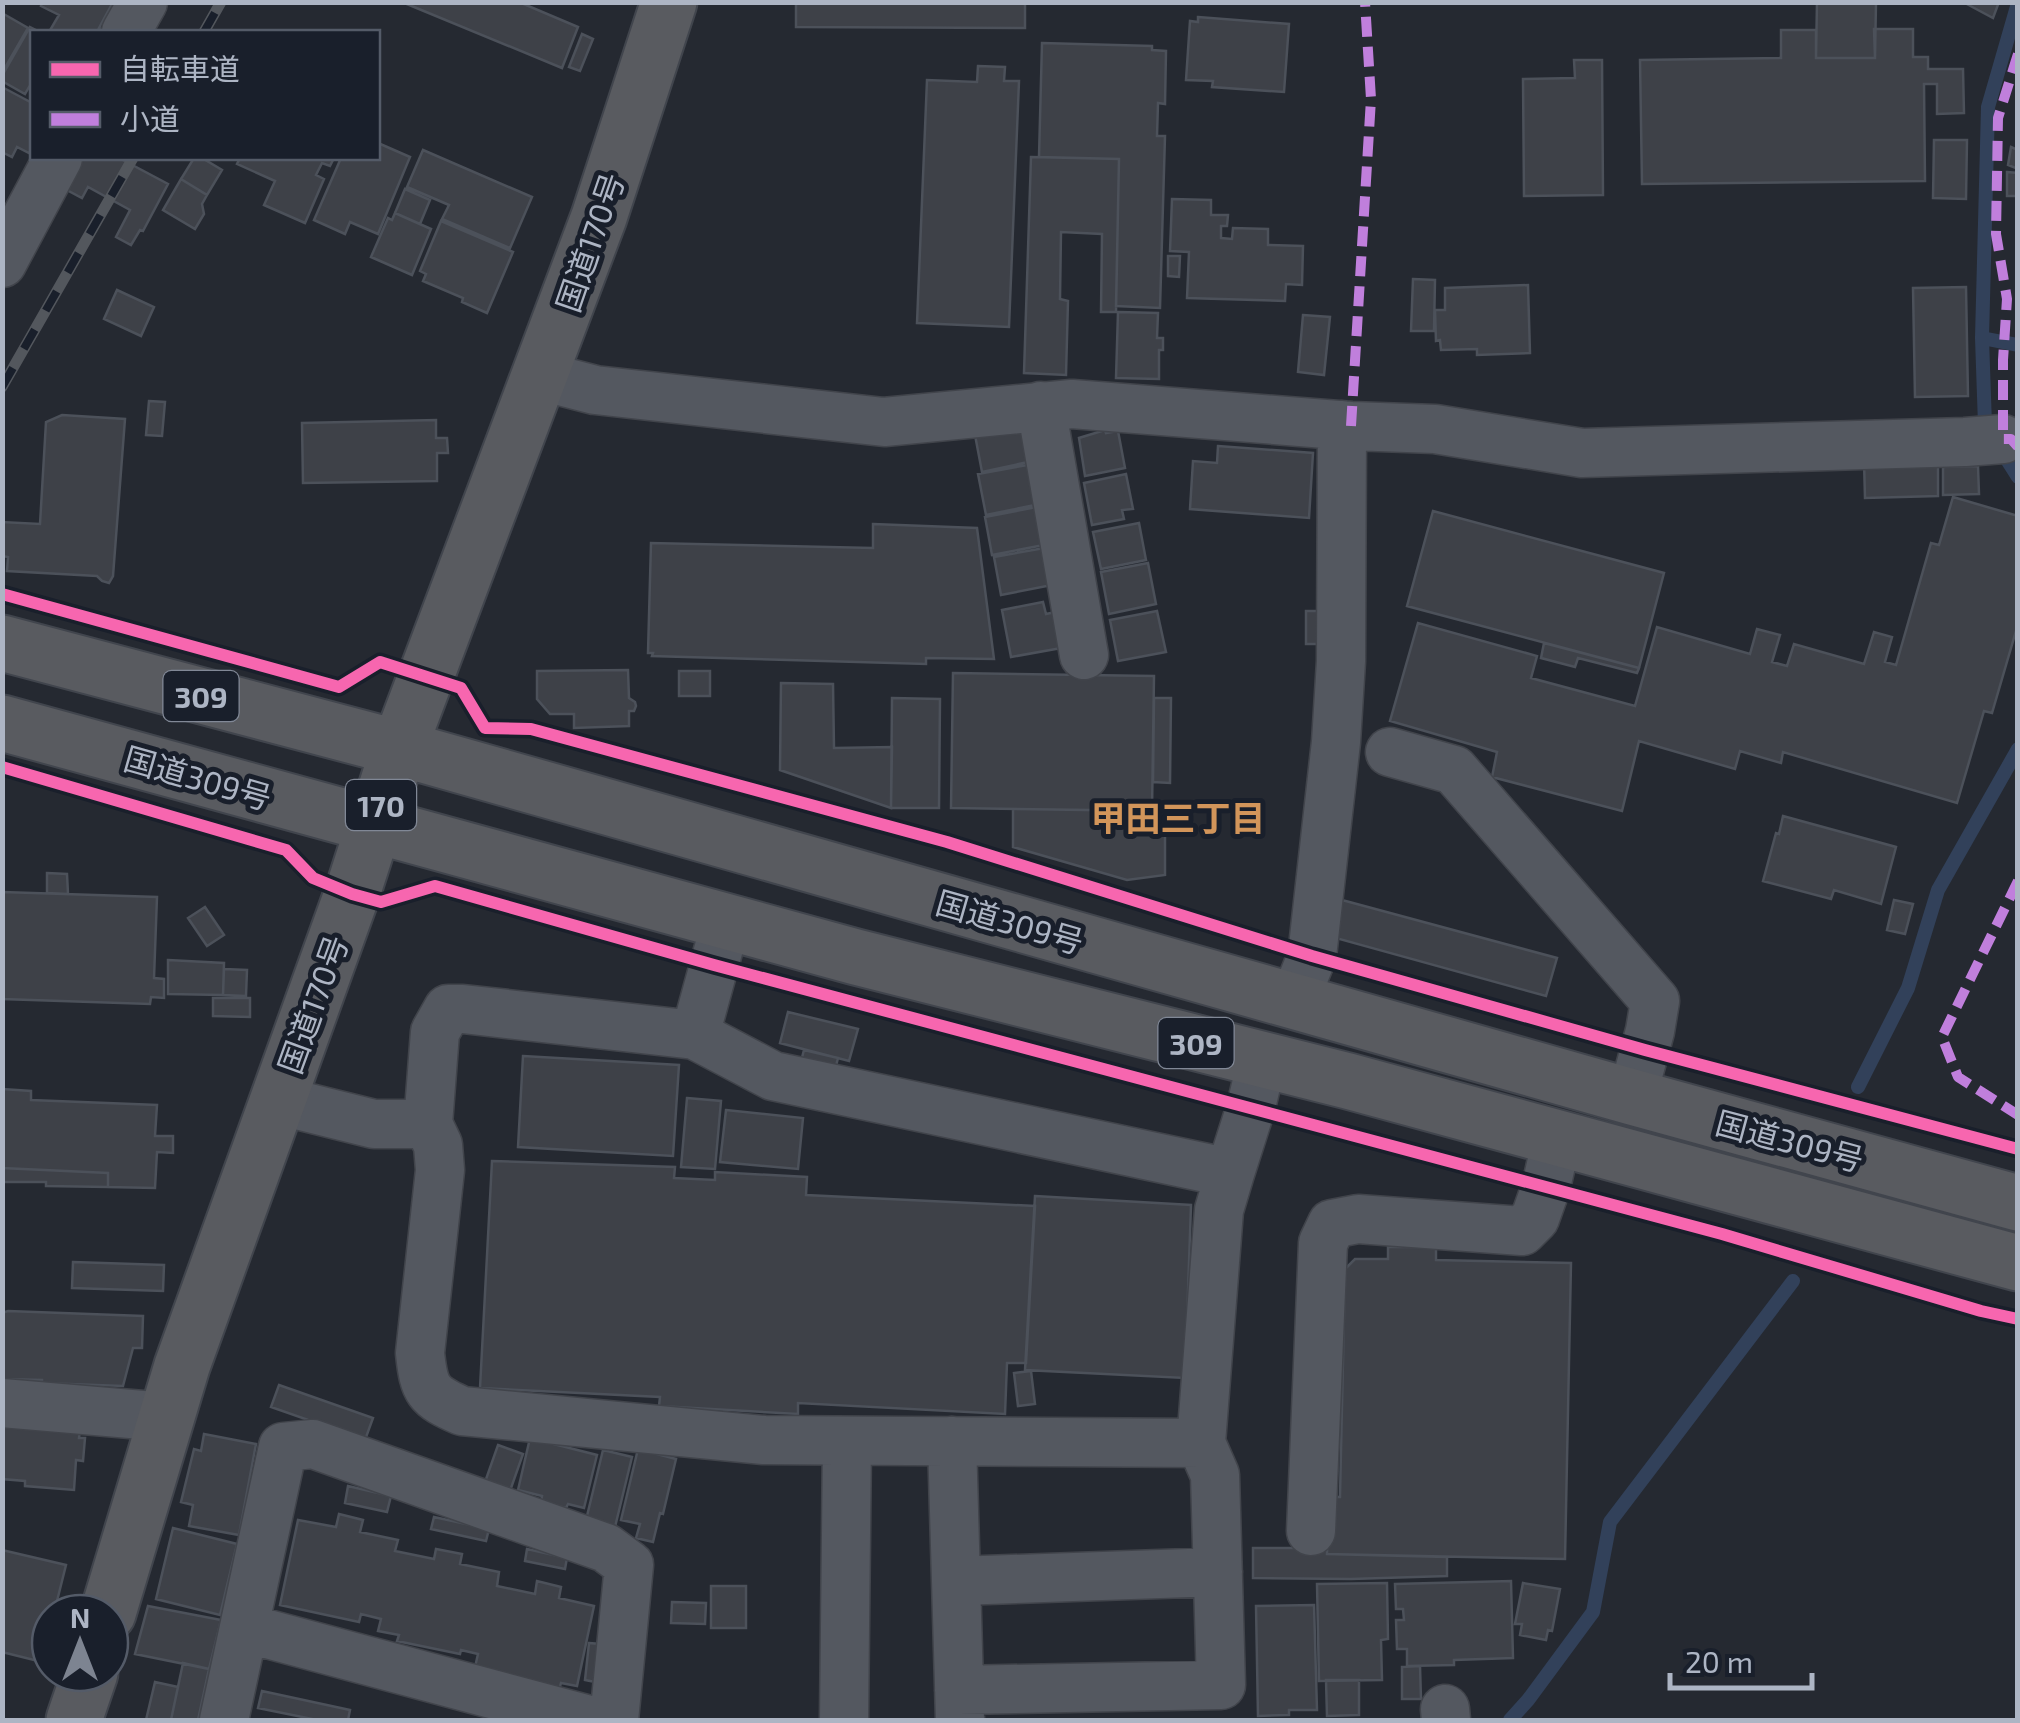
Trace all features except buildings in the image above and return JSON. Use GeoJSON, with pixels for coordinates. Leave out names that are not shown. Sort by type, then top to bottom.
{"type":"FeatureCollection","features":[{"type":"Feature","properties":{"kind":"highway","name":"国道170号"},"geometry":{"type":"LineString","coordinates":[[114,1593],[182,1366],[400,748],[599,217],[669,2]]}},
{"type":"Feature","properties":{"kind":"highway","name":"国道309号"},"geometry":{"type":"LineString","coordinates":[[2,643],[400,748],[2018,1203]]}},
{"type":"Feature","properties":{"kind":"highway","name":"国道309号"},"geometry":{"type":"LineString","coordinates":[[2,723],[875,962],[1262,1060],[2018,1263]]}},
{"type":"Feature","properties":{"kind":"highway"},"geometry":{"type":"LineString","coordinates":[[74,1720],[83,1693]]}},
{"type":"Feature","properties":{"kind":"street"},"geometry":{"type":"LineString","coordinates":[[127,30],[143,2]]}},
{"type":"Feature","properties":{"kind":"street"},"geometry":{"type":"LineString","coordinates":[[2,263],[32,177]]}},
{"type":"Feature","properties":{"kind":"street"},"geometry":{"type":"LineString","coordinates":[[541,376],[594,390],[884,422],[1072,404],[1435,429],[1582,454],[2004,439]]}},
{"type":"Feature","properties":{"kind":"street"},"geometry":{"type":"LineString","coordinates":[[1041,406],[1084,655]]}},
{"type":"Feature","properties":{"kind":"street"},"geometry":{"type":"LineString","coordinates":[[1294,1002],[1312,956],[1336,742],[1341,661],[1342,425]]}},
{"type":"Feature","properties":{"kind":"street"},"geometry":{"type":"LineString","coordinates":[[1390,752],[1454,770],[1655,1002],[1632,1097]]}},
{"type":"Feature","properties":{"kind":"street"},"geometry":{"type":"LineString","coordinates":[[695,1036],[726,922]]}},
{"type":"Feature","properties":{"kind":"street"},"geometry":{"type":"LineString","coordinates":[[1201,1443],[764,1440],[462,1411],[436,1400],[423,1380],[420,1353],[440,1170],[438,1145],[428,1124],[435,1032],[448,1009],[463,1008],[695,1036],[774,1076],[1230,1172]]}},
{"type":"Feature","properties":{"kind":"street"},"geometry":{"type":"LineString","coordinates":[[952,1442],[959,1705],[1221,1685],[1215,1474],[1201,1443],[1219,1210],[1262,1060]]}},
{"type":"Feature","properties":{"kind":"street"},"geometry":{"type":"LineString","coordinates":[[277,1100],[374,1124],[428,1124]]}},
{"type":"Feature","properties":{"kind":"street"},"geometry":{"type":"LineString","coordinates":[[1311,1530],[1322,1243],[1332,1224],[1358,1219],[1522,1231],[1535,1218],[1557,1138]]}},
{"type":"Feature","properties":{"kind":"street"},"geometry":{"type":"LineString","coordinates":[[2,1403],[166,1417]]}},
{"type":"Feature","properties":{"kind":"street"},"geometry":{"type":"LineString","coordinates":[[844,1720],[846,1441]]}},
{"type":"Feature","properties":{"kind":"street"},"geometry":{"type":"LineString","coordinates":[[224,1720],[283,1447],[312,1444],[606,1548],[629,1565],[614,1720]]}},
{"type":"Feature","properties":{"kind":"street"},"geometry":{"type":"LineString","coordinates":[[956,1581],[1218,1572]]}},
{"type":"Feature","properties":{"kind":"street"},"geometry":{"type":"LineString","coordinates":[[245,1628],[589,1720]]}},
{"type":"Feature","properties":{"kind":"waterway"},"geometry":{"type":"LineString","coordinates":[[2018,3],[1988,107],[1982,338],[1985,425],[2018,477]]}},
{"type":"Feature","properties":{"kind":"waterway"},"geometry":{"type":"LineString","coordinates":[[1982,338],[2018,345]]}},
{"type":"Feature","properties":{"kind":"waterway"},"geometry":{"type":"LineString","coordinates":[[1858,1087],[1908,988],[1938,890],[2018,749]]}},
{"type":"Feature","properties":{"kind":"waterway"},"geometry":{"type":"LineString","coordinates":[[1510,1720],[1593,1612],[1610,1522],[1793,1281]]}},
{"type":"Feature","properties":{"kind":"railway"},"geometry":{"type":"LineString","coordinates":[[205,30],[221,2]]}},
{"type":"Feature","properties":{"kind":"railway"},"geometry":{"type":"LineString","coordinates":[[2,387],[132,160]]}},
{"type":"Feature","properties":{"kind":"marked path"},"geometry":{"type":"LineString","coordinates":[[1351,426],[1371,99],[1365,2]]}},
{"type":"Feature","properties":{"kind":"marked path"},"geometry":{"type":"LineString","coordinates":[[2018,54],[1998,118],[1996,234],[2007,299],[2003,439],[2011,439],[2018,447]]}},
{"type":"Feature","properties":{"kind":"marked path"},"geometry":{"type":"LineString","coordinates":[[2018,881],[1942,1037],[1958,1077],[2018,1115]]}},
{"type":"Feature","properties":{"kind":"cycle path"},"geometry":{"type":"LineString","coordinates":[[2,594],[339,687],[380,662],[461,688],[485,728],[531,729],[947,842],[1312,956],[2018,1149]]}},
{"type":"Feature","properties":{"kind":"cycle path"},"geometry":{"type":"LineString","coordinates":[[2,767],[286,850],[313,878],[381,902],[435,886],[714,965],[1722,1234],[2018,1319]]}},
{"type":"Feature","properties":{"kind":"district","name":"甲田三丁目"},"geometry":{"type":"Point","coordinates":[1178,817]}}]}
